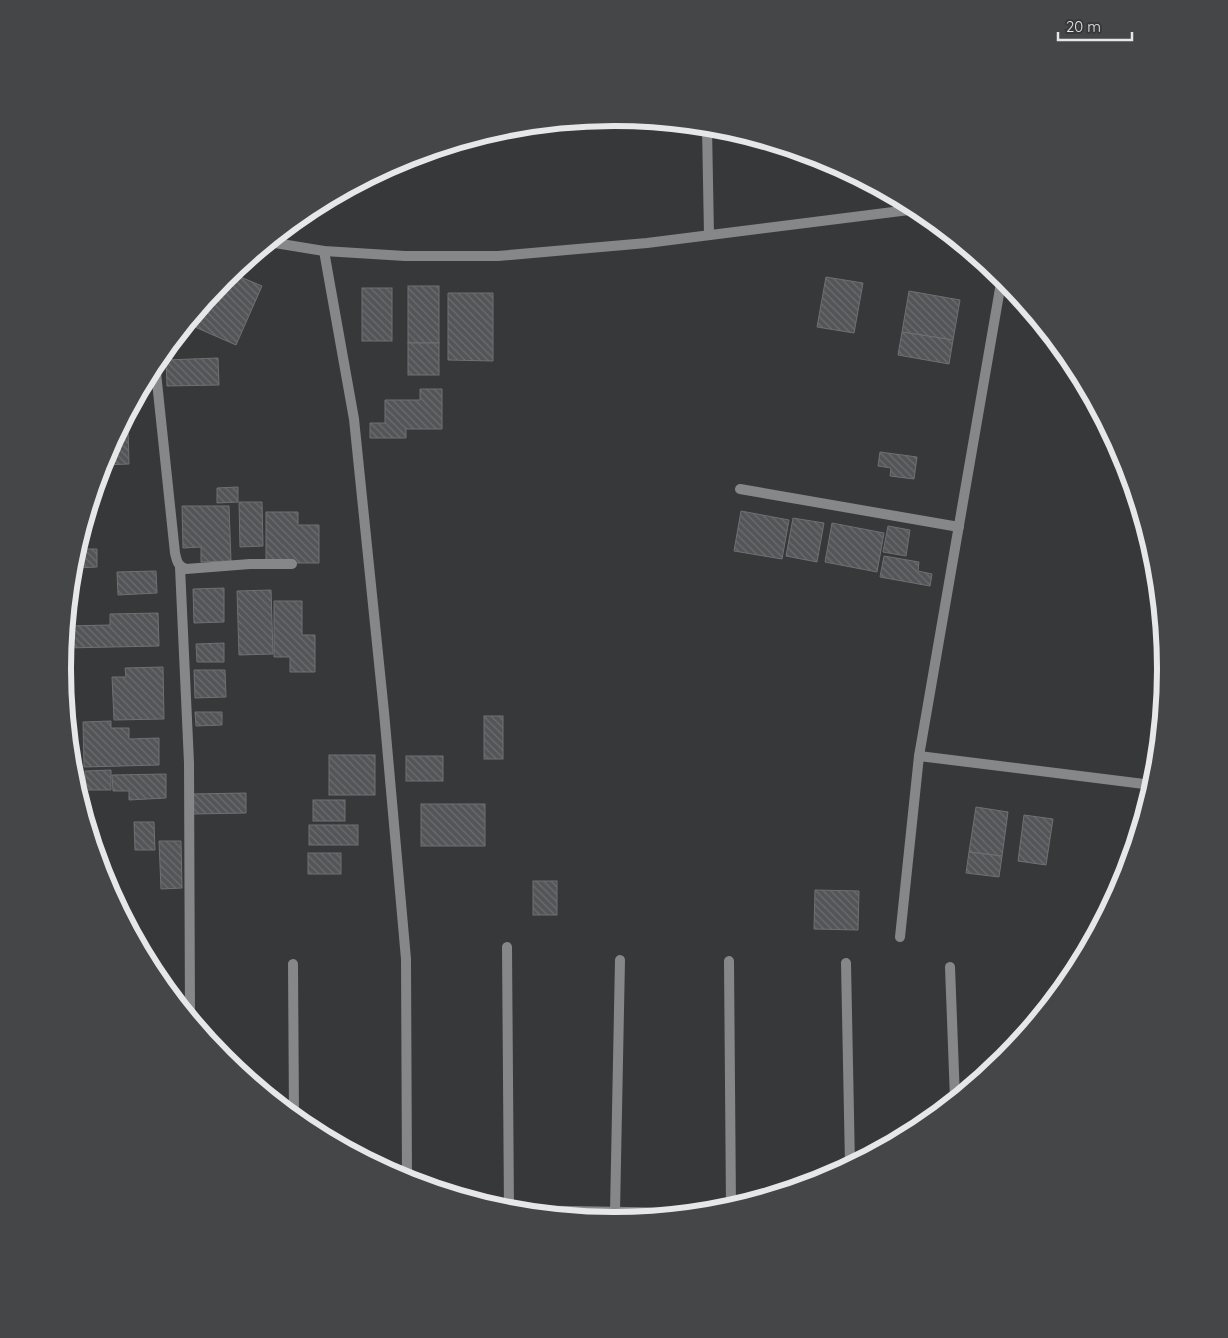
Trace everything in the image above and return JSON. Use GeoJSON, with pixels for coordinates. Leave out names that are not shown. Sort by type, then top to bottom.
{"type":"FeatureCollection","features":[{"type":"Feature","properties":{"kind":"street"},"geometry":{"type":"LineString","coordinates":[[707,135],[709,235]]}},
{"type":"Feature","properties":{"kind":"street"},"geometry":{"type":"LineString","coordinates":[[277,243],[324,251],[405,256],[498,256],[598,248],[904,211]]}},
{"type":"Feature","properties":{"kind":"street"},"geometry":{"type":"LineString","coordinates":[[324,251],[354,419],[406,949],[408,1171]]}},
{"type":"Feature","properties":{"kind":"street"},"geometry":{"type":"LineString","coordinates":[[900,937],[919,756],[1000,287]]}},
{"type":"Feature","properties":{"kind":"street"},"geometry":{"type":"LineString","coordinates":[[157,378],[175,553],[180,567],[189,763],[190,1007]]}},
{"type":"Feature","properties":{"kind":"street"},"geometry":{"type":"LineString","coordinates":[[740,489],[959,526]]}},
{"type":"Feature","properties":{"kind":"street"},"geometry":{"type":"LineString","coordinates":[[180,567],[186,569],[250,564],[292,564]]}},
{"type":"Feature","properties":{"kind":"street"},"geometry":{"type":"LineString","coordinates":[[919,756],[1144,784]]}},
{"type":"Feature","properties":{"kind":"street"},"geometry":{"type":"LineString","coordinates":[[507,947],[509,1201]]}},
{"type":"Feature","properties":{"kind":"street"},"geometry":{"type":"LineString","coordinates":[[615,1212],[620,960]]}},
{"type":"Feature","properties":{"kind":"street"},"geometry":{"type":"LineString","coordinates":[[729,961],[731,1198]]}},
{"type":"Feature","properties":{"kind":"street"},"geometry":{"type":"LineString","coordinates":[[846,963],[850,1158]]}},
{"type":"Feature","properties":{"kind":"street"},"geometry":{"type":"LineString","coordinates":[[293,964],[294,1107]]}},
{"type":"Feature","properties":{"kind":"street"},"geometry":{"type":"LineString","coordinates":[[950,967],[955,1091]]}},
{"type":"Feature","properties":{"kind":"building"},"geometry":{"type":"Polygon","coordinates":[[[239,276],[262,286],[236,345],[193,326],[239,276]]]}},
{"type":"Feature","properties":{"kind":"building"},"geometry":{"type":"Polygon","coordinates":[[[826,277],[863,283],[854,333],[817,327],[826,277]]]}},
{"type":"Feature","properties":{"kind":"building"},"geometry":{"type":"Polygon","coordinates":[[[408,286],[439,286],[439,343],[408,343],[408,286]]]}},
{"type":"Feature","properties":{"kind":"building"},"geometry":{"type":"Polygon","coordinates":[[[362,288],[392,288],[392,341],[362,341],[362,288]]]}},
{"type":"Feature","properties":{"kind":"building"},"geometry":{"type":"Polygon","coordinates":[[[909,291],[960,300],[953,340],[902,332],[909,291]]]}},
{"type":"Feature","properties":{"kind":"building"},"geometry":{"type":"Polygon","coordinates":[[[448,293],[493,293],[493,361],[448,360],[448,293]]]}},
{"type":"Feature","properties":{"kind":"building"},"geometry":{"type":"Polygon","coordinates":[[[902,332],[953,340],[949,364],[898,355],[902,332]]]}},
{"type":"Feature","properties":{"kind":"building"},"geometry":{"type":"Polygon","coordinates":[[[408,343],[439,343],[439,375],[408,375],[408,343]]]}},
{"type":"Feature","properties":{"kind":"building"},"geometry":{"type":"Polygon","coordinates":[[[218,358],[219,385],[167,386],[166,363],[168,360],[218,358]]]}},
{"type":"Feature","properties":{"kind":"building"},"geometry":{"type":"Polygon","coordinates":[[[420,389],[442,389],[442,429],[406,429],[406,438],[370,438],[370,423],[385,423],[385,400],[420,400],[420,389]]]}},
{"type":"Feature","properties":{"kind":"building"},"geometry":{"type":"Polygon","coordinates":[[[127,429],[128,429],[129,464],[112,465],[127,429]]]}},
{"type":"Feature","properties":{"kind":"building"},"geometry":{"type":"Polygon","coordinates":[[[880,452],[917,457],[914,479],[890,476],[891,468],[878,466],[880,452]]]}},
{"type":"Feature","properties":{"kind":"building"},"geometry":{"type":"Polygon","coordinates":[[[238,487],[238,502],[217,503],[217,488],[238,487]]]}},
{"type":"Feature","properties":{"kind":"building"},"geometry":{"type":"Polygon","coordinates":[[[239,502],[262,502],[263,546],[240,547],[239,502]]]}},
{"type":"Feature","properties":{"kind":"building"},"geometry":{"type":"Polygon","coordinates":[[[182,506],[229,506],[231,561],[201,562],[201,547],[183,548],[182,506]]]}},
{"type":"Feature","properties":{"kind":"building"},"geometry":{"type":"Polygon","coordinates":[[[741,511],[789,520],[782,559],[734,551],[741,511]]]}},
{"type":"Feature","properties":{"kind":"building"},"geometry":{"type":"Polygon","coordinates":[[[266,512],[298,512],[298,525],[319,525],[319,563],[266,563],[266,512]]]}},
{"type":"Feature","properties":{"kind":"building"},"geometry":{"type":"Polygon","coordinates":[[[793,518],[824,523],[817,562],[786,556],[793,518]]]}},
{"type":"Feature","properties":{"kind":"building"},"geometry":{"type":"Polygon","coordinates":[[[832,523],[884,533],[877,572],[825,562],[832,523]]]}},
{"type":"Feature","properties":{"kind":"building"},"geometry":{"type":"Polygon","coordinates":[[[888,526],[910,530],[906,556],[883,552],[888,526]]]}},
{"type":"Feature","properties":{"kind":"building"},"geometry":{"type":"Polygon","coordinates":[[[85,549],[97,549],[97,567],[81,568],[85,549]]]}},
{"type":"Feature","properties":{"kind":"building"},"geometry":{"type":"Polygon","coordinates":[[[884,556],[919,562],[918,571],[932,574],[930,586],[880,577],[884,556]]]}},
{"type":"Feature","properties":{"kind":"building"},"geometry":{"type":"Polygon","coordinates":[[[156,571],[157,593],[118,595],[117,572],[156,571]]]}},
{"type":"Feature","properties":{"kind":"building"},"geometry":{"type":"Polygon","coordinates":[[[224,588],[224,622],[194,623],[193,589],[224,588]]]}},
{"type":"Feature","properties":{"kind":"building"},"geometry":{"type":"Polygon","coordinates":[[[271,590],[273,654],[239,655],[237,591],[271,590]]]}},
{"type":"Feature","properties":{"kind":"building"},"geometry":{"type":"Polygon","coordinates":[[[274,601],[302,601],[302,635],[315,635],[315,672],[290,672],[290,657],[274,657],[274,601]]]}},
{"type":"Feature","properties":{"kind":"building"},"geometry":{"type":"Polygon","coordinates":[[[158,613],[159,646],[72,648],[73,626],[110,625],[110,614],[158,613]]]}},
{"type":"Feature","properties":{"kind":"building"},"geometry":{"type":"Polygon","coordinates":[[[224,643],[224,662],[197,662],[196,644],[224,643]]]}},
{"type":"Feature","properties":{"kind":"building"},"geometry":{"type":"Polygon","coordinates":[[[163,667],[164,719],[114,720],[112,677],[126,677],[125,668],[163,667]]]}},
{"type":"Feature","properties":{"kind":"building"},"geometry":{"type":"Polygon","coordinates":[[[194,670],[225,670],[226,697],[195,698],[194,670]]]}},
{"type":"Feature","properties":{"kind":"building"},"geometry":{"type":"Polygon","coordinates":[[[195,712],[222,712],[222,725],[196,726],[195,712]]]}},
{"type":"Feature","properties":{"kind":"building"},"geometry":{"type":"Polygon","coordinates":[[[484,716],[503,716],[503,759],[484,759],[484,716]]]}},
{"type":"Feature","properties":{"kind":"building"},"geometry":{"type":"Polygon","coordinates":[[[111,721],[111,728],[129,728],[129,739],[159,738],[159,765],[84,767],[83,722],[111,721]]]}},
{"type":"Feature","properties":{"kind":"building"},"geometry":{"type":"Polygon","coordinates":[[[329,755],[375,755],[375,795],[329,795],[329,755]]]}},
{"type":"Feature","properties":{"kind":"building"},"geometry":{"type":"Polygon","coordinates":[[[406,756],[443,756],[443,781],[406,781],[406,756]]]}},
{"type":"Feature","properties":{"kind":"building"},"geometry":{"type":"Polygon","coordinates":[[[111,770],[111,790],[86,790],[85,771],[111,770]]]}},
{"type":"Feature","properties":{"kind":"building"},"geometry":{"type":"Polygon","coordinates":[[[166,774],[166,798],[129,800],[129,791],[113,791],[112,775],[166,774]]]}},
{"type":"Feature","properties":{"kind":"building"},"geometry":{"type":"Polygon","coordinates":[[[246,793],[246,813],[192,814],[191,794],[246,793]]]}},
{"type":"Feature","properties":{"kind":"building"},"geometry":{"type":"Polygon","coordinates":[[[313,800],[345,800],[345,821],[313,821],[313,800]]]}},
{"type":"Feature","properties":{"kind":"building"},"geometry":{"type":"Polygon","coordinates":[[[421,804],[485,804],[485,846],[421,846],[421,804]]]}},
{"type":"Feature","properties":{"kind":"building"},"geometry":{"type":"Polygon","coordinates":[[[976,807],[1008,812],[1002,856],[969,852],[976,807]]]}},
{"type":"Feature","properties":{"kind":"building"},"geometry":{"type":"Polygon","coordinates":[[[1024,815],[1053,819],[1046,865],[1018,861],[1024,815]]]}},
{"type":"Feature","properties":{"kind":"building"},"geometry":{"type":"Polygon","coordinates":[[[134,822],[154,822],[155,850],[135,850],[134,822]]]}},
{"type":"Feature","properties":{"kind":"building"},"geometry":{"type":"Polygon","coordinates":[[[309,825],[358,825],[358,845],[309,845],[309,825]]]}},
{"type":"Feature","properties":{"kind":"building"},"geometry":{"type":"Polygon","coordinates":[[[159,841],[181,841],[182,888],[161,889],[159,841]]]}},
{"type":"Feature","properties":{"kind":"building"},"geometry":{"type":"Polygon","coordinates":[[[969,852],[1002,856],[999,877],[966,873],[969,852]]]}},
{"type":"Feature","properties":{"kind":"building"},"geometry":{"type":"Polygon","coordinates":[[[308,853],[341,853],[341,874],[308,874],[308,853]]]}},
{"type":"Feature","properties":{"kind":"building"},"geometry":{"type":"Polygon","coordinates":[[[533,881],[557,881],[557,915],[533,915],[533,881]]]}},
{"type":"Feature","properties":{"kind":"building"},"geometry":{"type":"Polygon","coordinates":[[[815,890],[859,891],[858,930],[814,929],[815,890]]]}}]}
